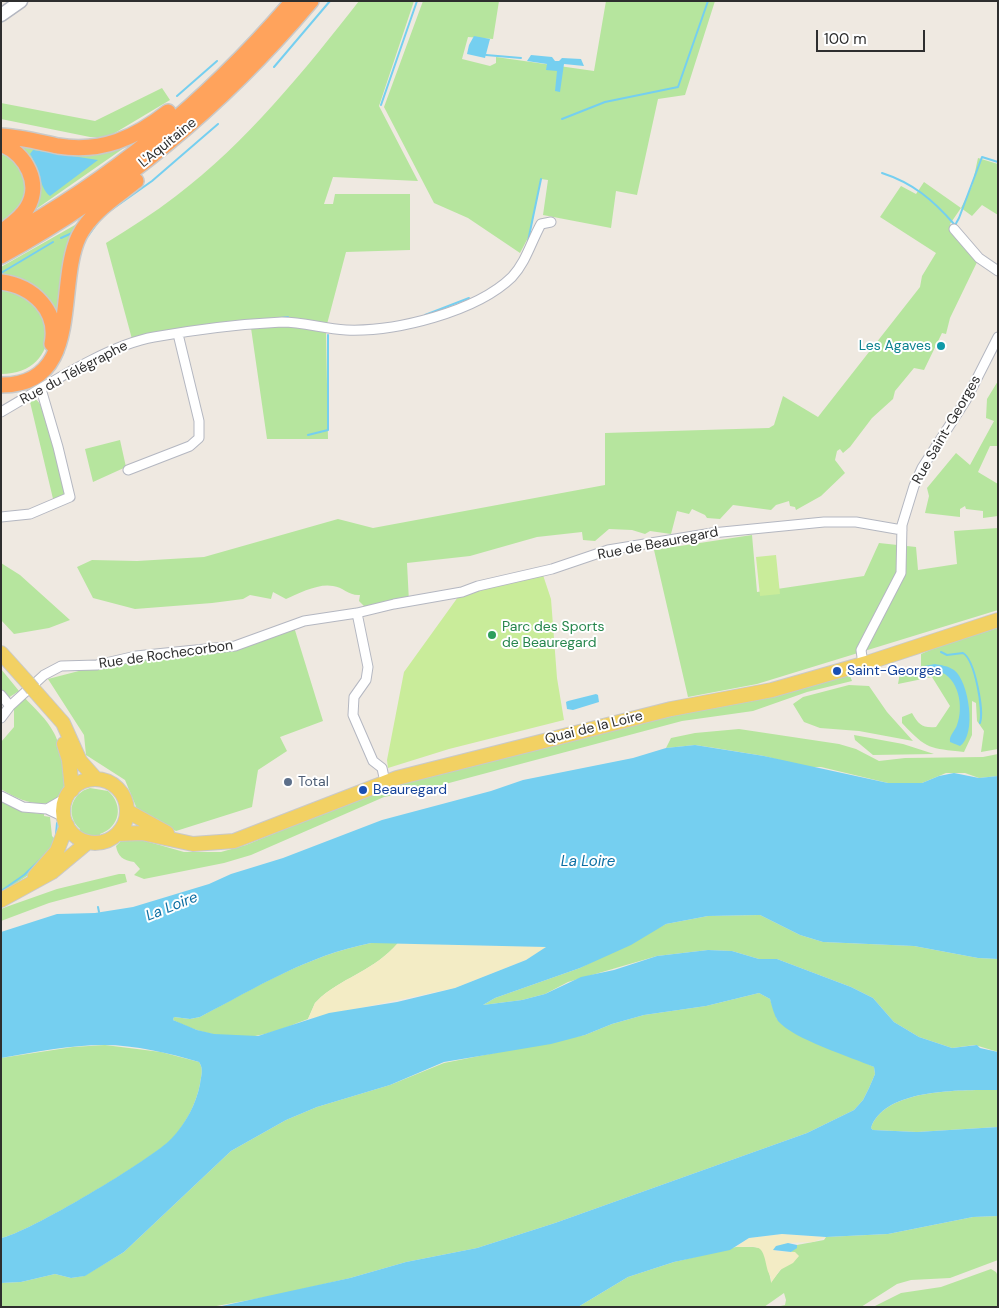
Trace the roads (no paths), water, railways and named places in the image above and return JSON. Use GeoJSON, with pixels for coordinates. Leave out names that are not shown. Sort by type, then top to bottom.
{"type":"FeatureCollection","features":[{"type":"Feature","properties":{"kind":"highway","name":"L'Aquitaine"},"geometry":{"type":"LineString","coordinates":[[1,240],[54,209],[123,161],[167,126],[220,78],[293,1]]}},
{"type":"Feature","properties":{"kind":"highway","name":"L'Aquitaine"},"geometry":{"type":"LineString","coordinates":[[1,256],[62,221],[109,188],[198,118],[260,59],[312,1]]}},
{"type":"Feature","properties":{"kind":"highway"},"geometry":{"type":"LineString","coordinates":[[1,136],[74,148],[104,146],[142,131],[220,78]]}},
{"type":"Feature","properties":{"kind":"highway"},"geometry":{"type":"LineString","coordinates":[[1,385],[30,379],[43,370],[53,358],[61,335],[72,260],[85,226],[99,210],[157,164],[198,118]]}},
{"type":"Feature","properties":{"kind":"highway"},"geometry":{"type":"LineString","coordinates":[[1,144],[16,152],[26,164],[32,187],[26,209],[1,232]]}},
{"type":"Feature","properties":{"kind":"highway"},"geometry":{"type":"LineString","coordinates":[[1,282],[18,286],[37,298],[50,314],[54,334],[51,348],[39,366],[20,377],[1,380]]}},
{"type":"Feature","properties":{"kind":"main road","name":"Quai de la Loire"},"geometry":{"type":"LineString","coordinates":[[193,844],[221,844],[250,836],[385,782],[671,709],[772,690],[863,664],[998,620]]}},
{"type":"Feature","properties":{"kind":"main road"},"geometry":{"type":"LineString","coordinates":[[1,652],[63,723],[80,761],[96,779],[114,785],[126,801],[126,819],[118,834]]}},
{"type":"Feature","properties":{"kind":"main road"},"geometry":{"type":"LineString","coordinates":[[22,888],[57,851],[65,821],[69,794],[67,753],[42,700]]}},
{"type":"Feature","properties":{"kind":"main road"},"geometry":{"type":"LineString","coordinates":[[69,794],[78,784],[96,779]]}},
{"type":"Feature","properties":{"kind":"main road"},"geometry":{"type":"LineString","coordinates":[[127,811],[152,826],[193,844]]}},
{"type":"Feature","properties":{"kind":"main road"},"geometry":{"type":"LineString","coordinates":[[65,821],[79,838],[88,842],[102,842],[118,834],[142,833],[193,844]]}},
{"type":"Feature","properties":{"kind":"main road"},"geometry":{"type":"LineString","coordinates":[[1,900],[52,872],[88,842]]}},
{"type":"Feature","properties":{"kind":"street"},"geometry":{"type":"LineString","coordinates":[[1,15],[21,1]]}},
{"type":"Feature","properties":{"kind":"street","name":"Rue du Télégraphe"},"geometry":{"type":"LineString","coordinates":[[1,412],[41,389],[131,343],[178,334],[281,322],[306,323],[326,328],[349,330],[392,326],[418,321],[477,301],[502,286],[512,276],[527,255],[542,224],[551,222]]}},
{"type":"Feature","properties":{"kind":"street"},"geometry":{"type":"LineString","coordinates":[[954,229],[979,258],[998,271]]}},
{"type":"Feature","properties":{"kind":"street"},"geometry":{"type":"LineString","coordinates":[[128,470],[190,446],[198,438],[199,421],[178,334]]}},
{"type":"Feature","properties":{"kind":"street","name":"Rue Saint-Georges"},"geometry":{"type":"LineString","coordinates":[[863,664],[862,650],[901,573],[902,530],[914,486],[922,468],[960,411],[998,337]]}},
{"type":"Feature","properties":{"kind":"street"},"geometry":{"type":"LineString","coordinates":[[1,517],[30,514],[70,496],[41,389]]}},
{"type":"Feature","properties":{"kind":"street","name":"Rue de Beauregard"},"geometry":{"type":"LineString","coordinates":[[359,613],[462,592],[478,586],[552,569],[608,550],[712,533],[839,521],[902,530]]}},
{"type":"Feature","properties":{"kind":"street"},"geometry":{"type":"LineString","coordinates":[[359,613],[368,667],[366,680],[354,697],[353,715],[373,761],[382,768],[385,782]]}},
{"type":"Feature","properties":{"kind":"street","name":"Rue de Rochecorbon"},"geometry":{"type":"LineString","coordinates":[[1,718],[10,706],[44,675],[61,666],[88,666],[136,656],[235,646],[304,621],[359,613]]}},
{"type":"Feature","properties":{"kind":"street"},"geometry":{"type":"LineString","coordinates":[[1,695],[10,706]]}},
{"type":"Feature","properties":{"kind":"street"},"geometry":{"type":"LineString","coordinates":[[47,809],[69,794]]}},
{"type":"Feature","properties":{"kind":"street"},"geometry":{"type":"LineString","coordinates":[[1,796],[23,807],[47,809],[65,821]]}},
{"type":"Feature","properties":{"kind":"water"},"geometry":{"type":"Polygon","coordinates":[[[474,36],[490,39],[485,58],[467,54],[474,36]]]}},
{"type":"Feature","properties":{"kind":"water"},"geometry":{"type":"Polygon","coordinates":[[[531,55],[552,57],[555,61],[559,61],[562,58],[581,59],[584,66],[564,64],[560,92],[555,91],[557,71],[546,70],[547,64],[527,61],[531,55]]]}},
{"type":"Feature","properties":{"kind":"water"},"geometry":{"type":"Polygon","coordinates":[[[33,150],[98,160],[50,196],[41,183],[30,154],[33,150]]]}},
{"type":"Feature","properties":{"kind":"water"},"geometry":{"type":"Polygon","coordinates":[[[935,664],[954,670],[964,685],[970,720],[965,740],[960,746],[950,742],[951,735],[957,725],[960,710],[958,694],[951,679],[945,674],[934,670],[903,675],[902,670],[935,664]]]}},
{"type":"Feature","properties":{"kind":"water"},"geometry":{"type":"Polygon","coordinates":[[[598,695],[599,702],[573,710],[567,709],[566,702],[598,695]]]}},
{"type":"Feature","properties":{"kind":"water","name":"La Loire"},"geometry":{"type":"Polygon","coordinates":[[[695,745],[764,756],[888,783],[922,783],[939,776],[954,773],[979,778],[998,776],[998,959],[978,958],[914,946],[823,942],[800,935],[760,915],[708,916],[666,924],[631,945],[580,968],[495,998],[483,1005],[522,1000],[545,994],[581,977],[614,970],[657,956],[708,950],[732,951],[759,959],[777,959],[851,987],[873,998],[894,1022],[919,1037],[952,1048],[977,1045],[980,1048],[998,1052],[998,1090],[945,1091],[907,1098],[891,1105],[879,1115],[871,1128],[873,1130],[917,1132],[998,1127],[998,1216],[973,1217],[888,1234],[826,1237],[782,1234],[749,1238],[730,1250],[674,1262],[628,1277],[578,1307],[217,1307],[350,1278],[406,1262],[477,1248],[555,1223],[807,1133],[854,1110],[863,1100],[869,1088],[875,1074],[874,1067],[809,1041],[785,1028],[778,1021],[770,999],[759,993],[706,1006],[644,1015],[612,1024],[585,1035],[551,1044],[444,1062],[390,1085],[317,1107],[286,1120],[231,1151],[124,1252],[85,1276],[71,1278],[55,1274],[21,1282],[1,1283],[1,1238],[36,1224],[61,1210],[161,1148],[177,1132],[190,1113],[196,1099],[202,1070],[199,1062],[152,1050],[116,1045],[91,1045],[1,1058],[1,932],[57,914],[95,913],[133,907],[209,884],[231,874],[283,858],[382,820],[491,791],[523,780],[633,758],[666,748],[695,745]],[[371,943],[304,964],[200,1017],[190,1019],[174,1017],[173,1020],[197,1030],[214,1034],[258,1036],[329,1013],[397,1002],[455,988],[526,960],[546,947],[371,943]]]}},
{"type":"Feature","properties":{"kind":"water"},"geometry":{"type":"Polygon","coordinates":[[[788,1243],[797,1245],[797,1248],[791,1252],[773,1250],[776,1246],[788,1243]]]}},
{"type":"Feature","properties":{"kind":"waterway"},"geometry":{"type":"LineString","coordinates":[[274,67],[330,1]]}},
{"type":"Feature","properties":{"kind":"waterway"},"geometry":{"type":"LineString","coordinates":[[381,105],[417,1]]}},
{"type":"Feature","properties":{"kind":"waterway"},"geometry":{"type":"LineString","coordinates":[[562,119],[605,102],[678,87],[708,1]]}},
{"type":"Feature","properties":{"kind":"waterway"},"geometry":{"type":"LineString","coordinates":[[1,22],[16,12]]}},
{"type":"Feature","properties":{"kind":"waterway"},"geometry":{"type":"LineString","coordinates":[[486,55],[521,58]]}},
{"type":"Feature","properties":{"kind":"waterway"},"geometry":{"type":"LineString","coordinates":[[177,96],[217,61]]}},
{"type":"Feature","properties":{"kind":"waterway"},"geometry":{"type":"LineString","coordinates":[[111,210],[152,181],[218,124]]}},
{"type":"Feature","properties":{"kind":"waterway"},"geometry":{"type":"LineString","coordinates":[[954,227],[982,157],[998,162]]}},
{"type":"Feature","properties":{"kind":"waterway"},"geometry":{"type":"LineString","coordinates":[[882,173],[922,193],[954,224]]}},
{"type":"Feature","properties":{"kind":"waterway"},"geometry":{"type":"LineString","coordinates":[[528,241],[541,179]]}},
{"type":"Feature","properties":{"kind":"waterway"},"geometry":{"type":"LineString","coordinates":[[88,236],[98,222]]}},
{"type":"Feature","properties":{"kind":"waterway"},"geometry":{"type":"LineString","coordinates":[[61,238],[72,233]]}},
{"type":"Feature","properties":{"kind":"waterway"},"geometry":{"type":"LineString","coordinates":[[1,273],[53,242]]}},
{"type":"Feature","properties":{"kind":"waterway"},"geometry":{"type":"LineString","coordinates":[[425,315],[469,298]]}},
{"type":"Feature","properties":{"kind":"waterway"},"geometry":{"type":"LineString","coordinates":[[281,318],[288,317]]}},
{"type":"Feature","properties":{"kind":"waterway"},"geometry":{"type":"LineString","coordinates":[[55,367],[63,354],[68,335]]}},
{"type":"Feature","properties":{"kind":"waterway"},"geometry":{"type":"LineString","coordinates":[[308,435],[328,430],[328,335]]}},
{"type":"Feature","properties":{"kind":"waterway"},"geometry":{"type":"LineString","coordinates":[[88,368],[104,359]]}},
{"type":"Feature","properties":{"kind":"waterway"},"geometry":{"type":"LineString","coordinates":[[66,379],[82,371]]}},
{"type":"Feature","properties":{"kind":"waterway"},"geometry":{"type":"LineString","coordinates":[[32,386],[45,378]]}},
{"type":"Feature","properties":{"kind":"waterway"},"geometry":{"type":"LineString","coordinates":[[8,391],[20,389]]}},
{"type":"Feature","properties":{"kind":"waterway"},"geometry":{"type":"LineString","coordinates":[[941,652],[947,655],[963,653],[971,665],[980,697],[980,723]]}},
{"type":"Feature","properties":{"kind":"waterway"},"geometry":{"type":"LineString","coordinates":[[56,834],[57,823]]}},
{"type":"Feature","properties":{"kind":"waterway"},"geometry":{"type":"LineString","coordinates":[[1,891],[24,875],[41,859]]}},
{"type":"Feature","properties":{"kind":"waterway"},"geometry":{"type":"LineString","coordinates":[[98,907],[99,912]]}},
{"type":"Feature","properties":{"kind":"place","name":"Les Agaves"},"geometry":{"type":"Point","coordinates":[941,346]}},
{"type":"Feature","properties":{"kind":"place","name":"Parc des Sports de Beauregard"},"geometry":{"type":"Point","coordinates":[492,635]}},
{"type":"Feature","properties":{"kind":"place","name":"Saint-Georges"},"geometry":{"type":"Point","coordinates":[837,671]}},
{"type":"Feature","properties":{"kind":"place","name":"Total"},"geometry":{"type":"Point","coordinates":[288,782]}},
{"type":"Feature","properties":{"kind":"place","name":"Beauregard"},"geometry":{"type":"Point","coordinates":[363,790]}}]}
